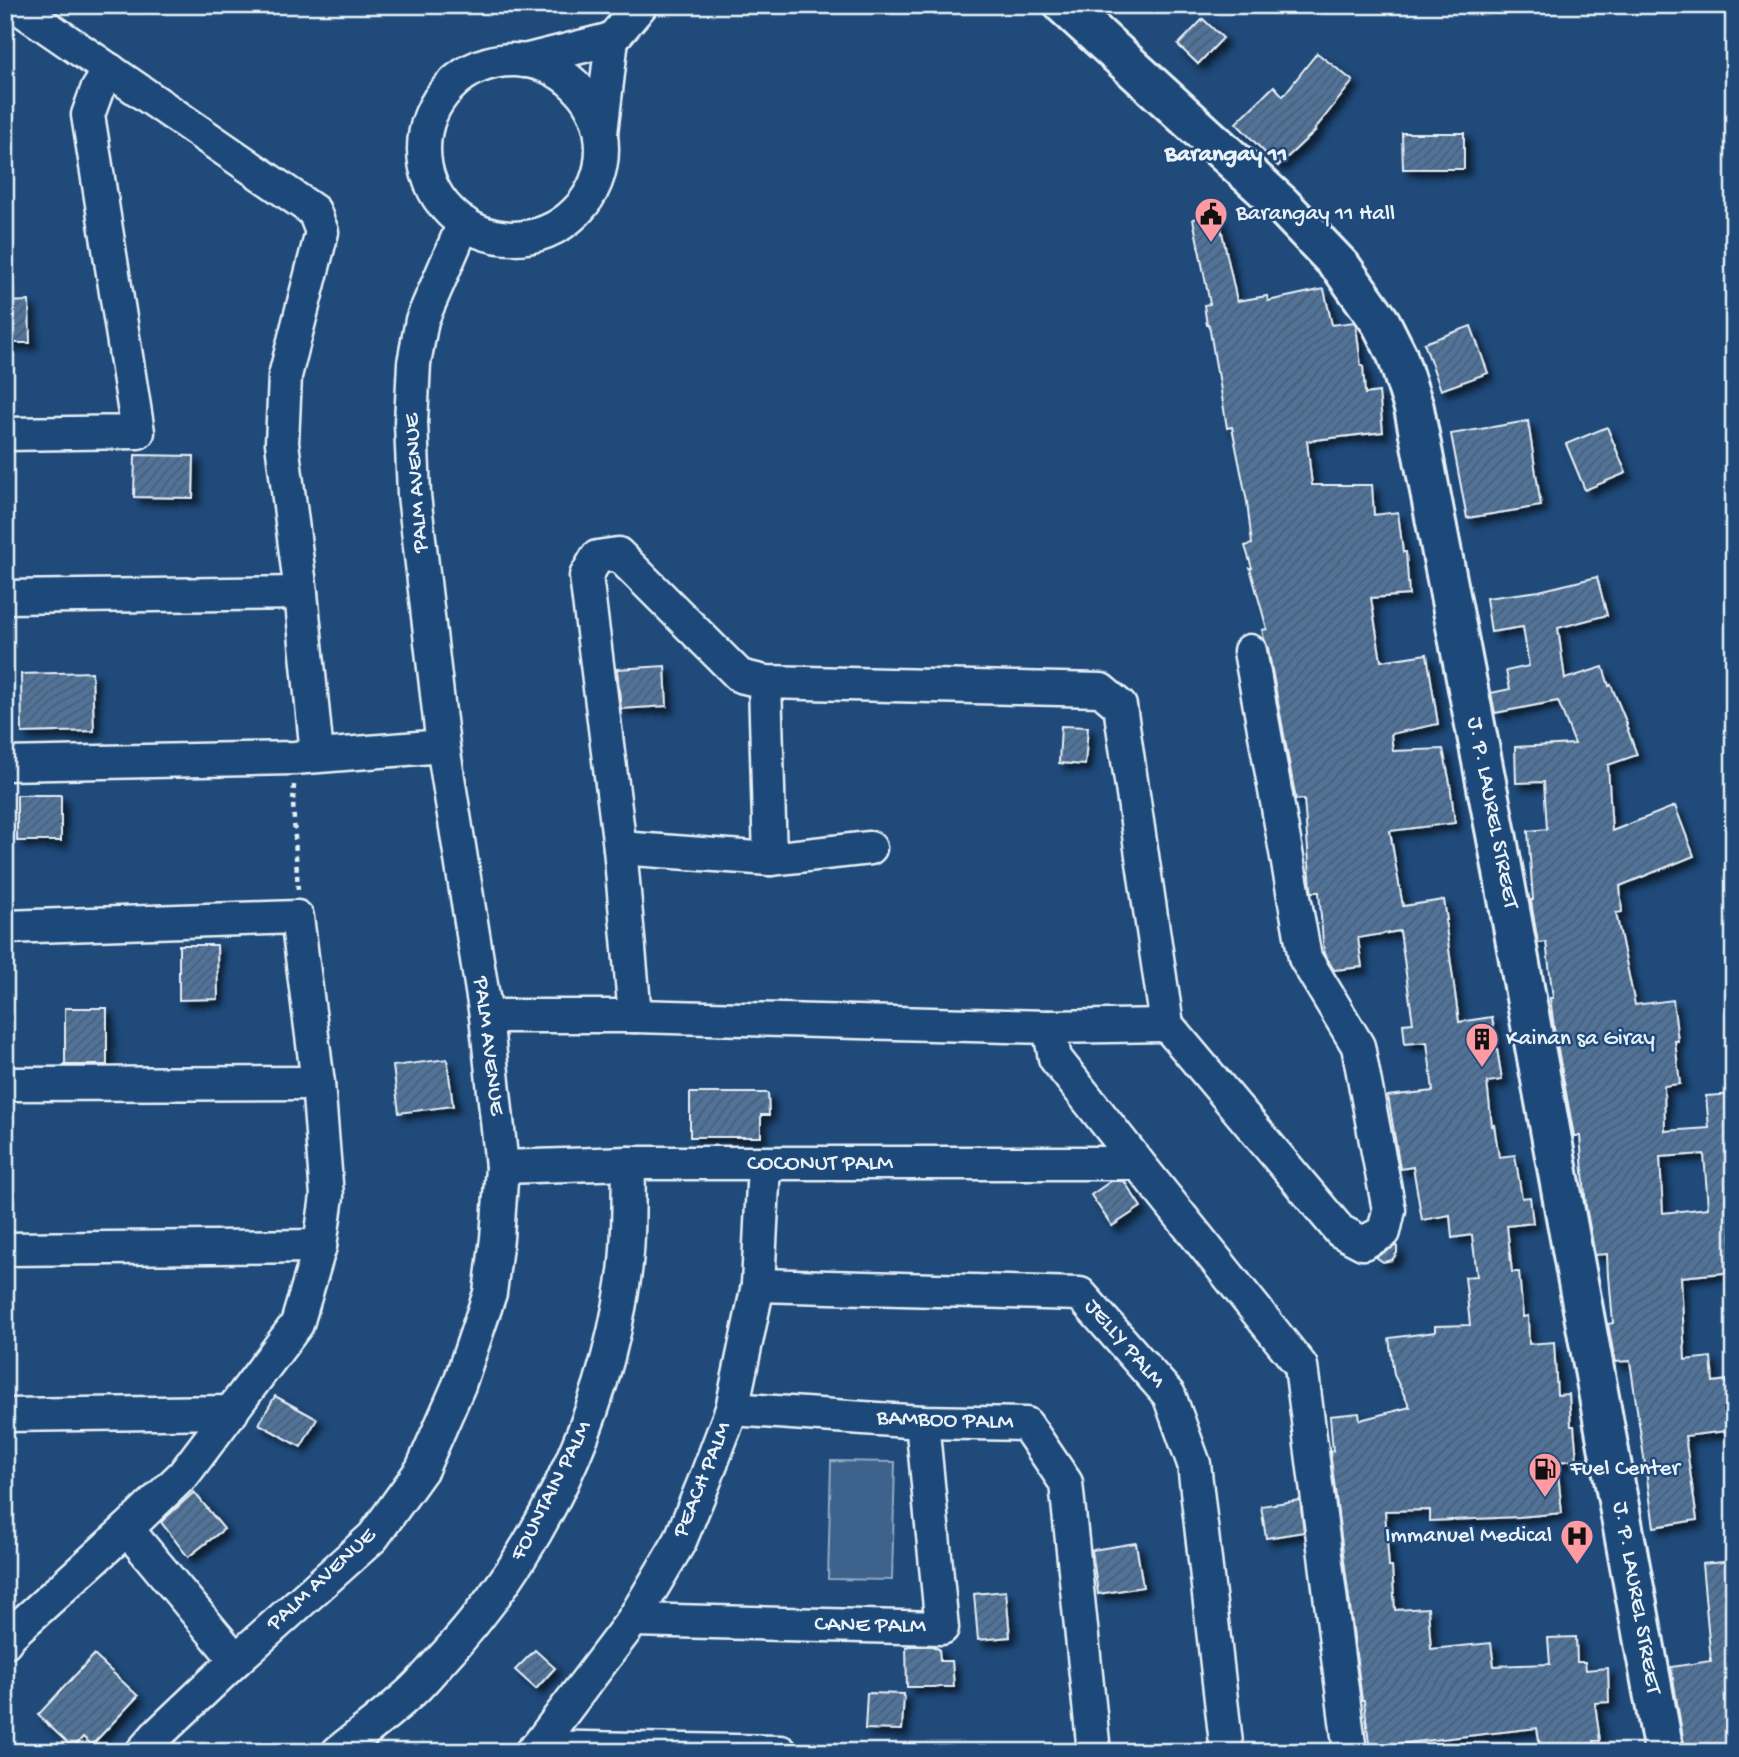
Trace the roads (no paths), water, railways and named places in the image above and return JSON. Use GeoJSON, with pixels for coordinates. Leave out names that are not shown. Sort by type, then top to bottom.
{"type":"FeatureCollection","features":[{"type":"Feature","properties":{"kind":"main road","name":"J. P. LAUREL STREET"},"geometry":{"type":"LineString","coordinates":[[1064,5],[1282,205],[1342,268],[1381,323],[1401,366],[1414,408],[1488,787],[1664,1752]]}},
{"type":"Feature","properties":{"kind":"street"},"geometry":{"type":"LineString","coordinates":[[15,5],[314,211],[321,232],[285,376],[282,443],[301,593],[306,757]]}},
{"type":"Feature","properties":{"kind":"street"},"geometry":{"type":"LineString","coordinates":[[601,138],[593,110],[576,86],[565,77],[538,64],[499,61],[475,69],[453,83],[437,102],[431,112],[424,137],[424,162],[438,197],[454,215],[477,230],[512,237],[533,235],[560,224],[590,193],[600,166],[612,39],[640,5]]}},
{"type":"Feature","properties":{"kind":"street"},"geometry":{"type":"LineString","coordinates":[[524,61],[612,39]]}},
{"type":"Feature","properties":{"kind":"street"},"geometry":{"type":"LineString","coordinates":[[5,434],[138,432],[88,115],[97,90],[110,70]]}},
{"type":"Feature","properties":{"kind":"street","name":"PALM AVENUE"},"geometry":{"type":"LineString","coordinates":[[157,1746],[236,1660],[373,1537],[422,1469],[459,1385],[490,1293],[502,1167],[486,1016],[443,746],[414,495],[411,422],[414,363],[422,320],[464,223]]}},
{"type":"Feature","properties":{"kind":"street"},"geometry":{"type":"LineString","coordinates":[[635,1016],[620,848],[586,576],[597,558],[618,554],[740,676],[765,682],[1101,690],[1120,706],[1167,1025],[1339,1231],[1363,1243],[1384,1232],[1389,1210],[1358,1046],[1305,958],[1250,651]]}},
{"type":"Feature","properties":{"kind":"street"},"geometry":{"type":"LineString","coordinates":[[5,597],[301,593]]}},
{"type":"Feature","properties":{"kind":"street"},"geometry":{"type":"LineString","coordinates":[[765,682],[770,859]]}},
{"type":"Feature","properties":{"kind":"street"},"geometry":{"type":"LineString","coordinates":[[5,764],[306,757],[443,746]]}},
{"type":"Feature","properties":{"kind":"street"},"geometry":{"type":"LineString","coordinates":[[620,848],[770,859],[870,848]]}},
{"type":"Feature","properties":{"kind":"street"},"geometry":{"type":"LineString","coordinates":[[5,927],[297,917],[318,1083],[327,1196],[320,1246],[297,1324],[184,1474],[7,1636]]}},
{"type":"Feature","properties":{"kind":"street"},"geometry":{"type":"LineString","coordinates":[[486,1016],[635,1016],[1049,1027],[1167,1025]]}},
{"type":"Feature","properties":{"kind":"street"},"geometry":{"type":"LineString","coordinates":[[1049,1027],[1055,1058],[1301,1366],[1350,1752]]}},
{"type":"Feature","properties":{"kind":"street"},"geometry":{"type":"LineString","coordinates":[[5,1084],[318,1083]]}},
{"type":"Feature","properties":{"kind":"street","name":"COCONUT PALM"},"geometry":{"type":"LineString","coordinates":[[502,1167],[629,1163],[1138,1163]]}},
{"type":"Feature","properties":{"kind":"street","name":"FOUNTAIN PALM"},"geometry":{"type":"LineString","coordinates":[[338,1752],[410,1694],[460,1640],[531,1541],[574,1460],[594,1408],[624,1278],[629,1163]]}},
{"type":"Feature","properties":{"kind":"street","name":"PEACH PALM"},"geometry":{"type":"LineString","coordinates":[[534,1749],[633,1620],[680,1541],[732,1409],[758,1285],[764,1164]]}},
{"type":"Feature","properties":{"kind":"street"},"geometry":{"type":"LineString","coordinates":[[5,1249],[320,1246]]}},
{"type":"Feature","properties":{"kind":"street","name":"JELLY PALM"},"geometry":{"type":"LineString","coordinates":[[758,1285],[1080,1294],[1169,1395],[1194,1464],[1227,1752]]}},
{"type":"Feature","properties":{"kind":"street","name":"BAMBOO PALM"},"geometry":{"type":"LineString","coordinates":[[732,1409],[922,1422],[1026,1424],[1066,1483],[1094,1752]]}},
{"type":"Feature","properties":{"kind":"street"},"geometry":{"type":"LineString","coordinates":[[5,1415],[232,1412]]}},
{"type":"Feature","properties":{"kind":"street","name":"CANE PALM"},"geometry":{"type":"LineString","coordinates":[[633,1620],[942,1628],[922,1422]]}},
{"type":"Feature","properties":{"kind":"street"},"geometry":{"type":"LineString","coordinates":[[127,1529],[236,1660]]}},
{"type":"Feature","properties":{"kind":"street"},"geometry":{"type":"LineString","coordinates":[[534,1749],[781,1752]]}},
{"type":"Feature","properties":{"kind":"place","name":"Barangay 11 Hall"},"geometry":{"type":"Point","coordinates":[1211,244]}},
{"type":"Feature","properties":{"kind":"place","name":"Kainan sa Giray"},"geometry":{"type":"Point","coordinates":[1482,1069]}},
{"type":"Feature","properties":{"kind":"place","name":"Fuel Center"},"geometry":{"type":"Point","coordinates":[1545,1499]}},
{"type":"Feature","properties":{"kind":"place","name":"Immanuel Medical"},"geometry":{"type":"Point","coordinates":[1577,1566]}},
{"type":"Feature","properties":{"kind":"district","name":"Barangay 11"},"geometry":{"type":"Point","coordinates":[1226,155]}}]}
